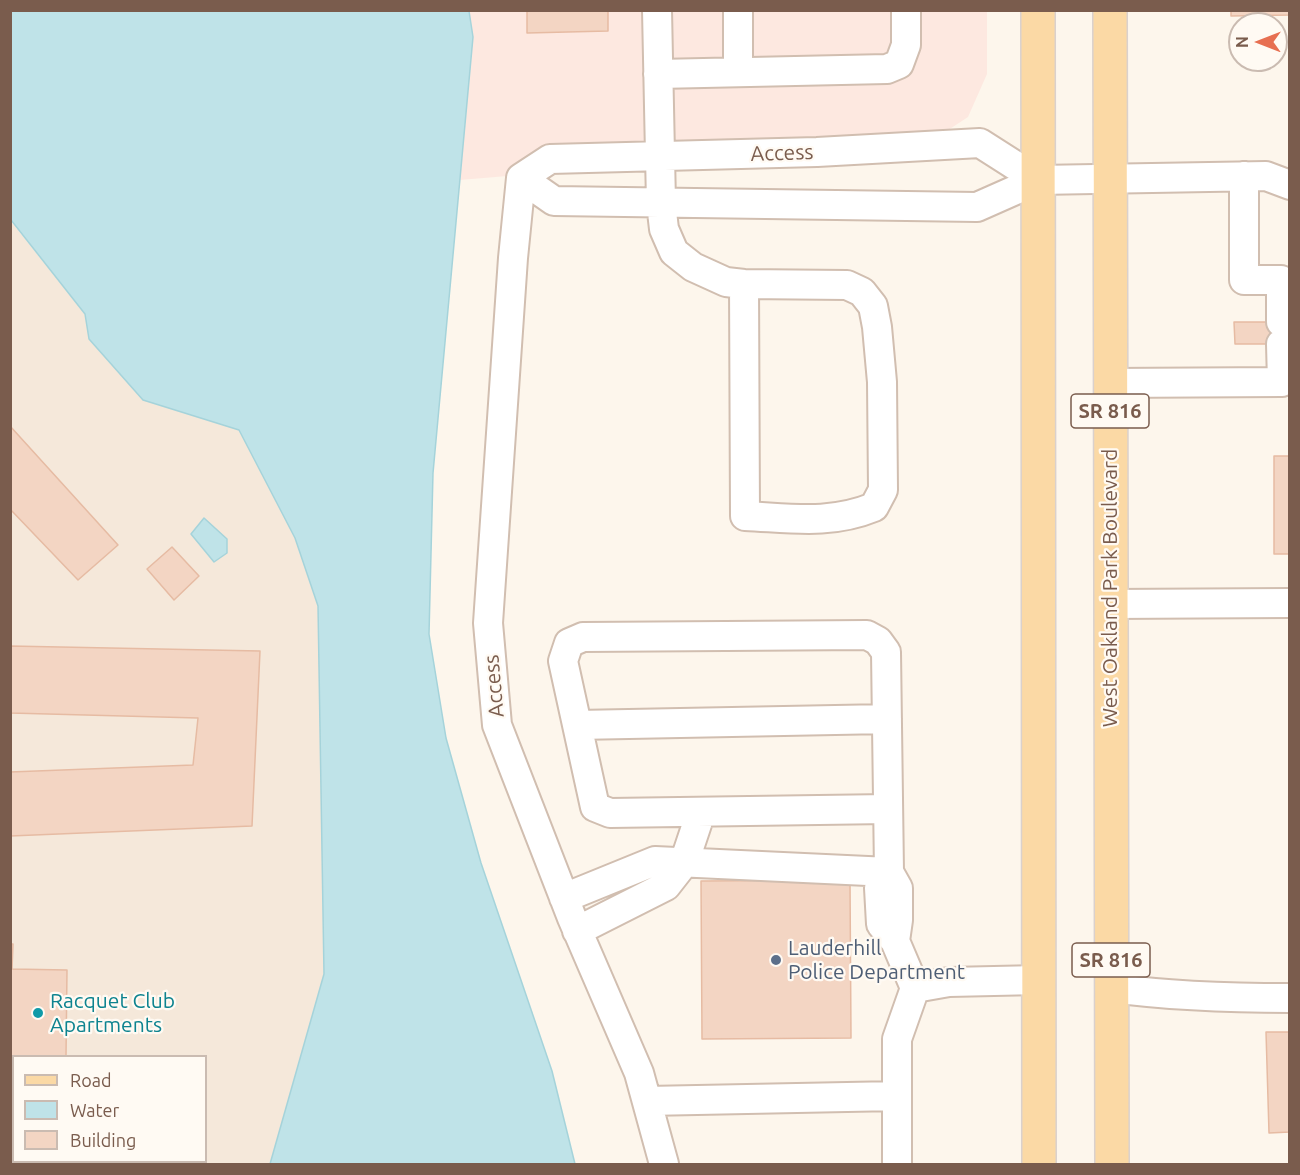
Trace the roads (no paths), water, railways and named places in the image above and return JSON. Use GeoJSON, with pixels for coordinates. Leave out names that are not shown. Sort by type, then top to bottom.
{"type":"FeatureCollection","features":[{"type":"Feature","properties":{"kind":"main road"},"geometry":{"type":"LineString","coordinates":[[1038,10],[1039,1164]]}},
{"type":"Feature","properties":{"kind":"main road","name":"West Oakland Park Boulevard"},"geometry":{"type":"LineString","coordinates":[[1110,10],[1112,1164]]}},
{"type":"Feature","properties":{"kind":"street"},"geometry":{"type":"LineString","coordinates":[[657,10],[661,203],[664,229],[674,252],[693,267],[726,282],[847,285],[862,292],[873,306],[882,382],[883,490],[874,507],[854,515],[828,520],[745,516],[744,284]]}},
{"type":"Feature","properties":{"kind":"street"},"geometry":{"type":"LineString","coordinates":[[738,10],[738,72]]}},
{"type":"Feature","properties":{"kind":"street"},"geometry":{"type":"LineString","coordinates":[[658,74],[887,69],[899,64],[906,45],[906,10]]}},
{"type":"Feature","properties":{"kind":"street","name":"Access"},"geometry":{"type":"LineString","coordinates":[[664,1164],[639,1073],[577,930],[497,725],[488,623],[520,177],[550,159],[817,152],[980,143],[1038,180]]}},
{"type":"Feature","properties":{"kind":"street"},"geometry":{"type":"LineString","coordinates":[[520,177],[554,201],[977,207],[1038,180],[1272,176],[1244,280],[1281,280],[1282,382],[1110,383]]}},
{"type":"Feature","properties":{"kind":"street"},"geometry":{"type":"LineString","coordinates":[[1110,604],[1290,603]]}},
{"type":"Feature","properties":{"kind":"street"},"geometry":{"type":"LineString","coordinates":[[888,809],[610,813],[595,807],[563,662],[569,643],[582,637],[867,635],[878,641],[886,652],[889,873],[879,888],[881,924],[895,941],[915,988],[897,1039],[897,1164]]}},
{"type":"Feature","properties":{"kind":"street"},"geometry":{"type":"LineString","coordinates":[[577,724],[887,719]]}},
{"type":"Feature","properties":{"kind":"street"},"geometry":{"type":"LineString","coordinates":[[577,930],[666,886],[684,863],[701,812]]}},
{"type":"Feature","properties":{"kind":"street"},"geometry":{"type":"LineString","coordinates":[[564,898],[655,861],[889,873]]}},
{"type":"Feature","properties":{"kind":"street"},"geometry":{"type":"LineString","coordinates":[[915,988],[949,982],[1039,980]]}},
{"type":"Feature","properties":{"kind":"street"},"geometry":{"type":"LineString","coordinates":[[1111,988],[1226,998],[1290,998]]}},
{"type":"Feature","properties":{"kind":"street"},"geometry":{"type":"LineString","coordinates":[[647,1101],[897,1096]]}},
{"type":"Feature","properties":{"kind":"water"},"geometry":{"type":"Polygon","coordinates":[[[11,10],[469,11],[473,37],[433,473],[429,634],[446,738],[481,863],[552,1071],[575,1164],[270,1164],[324,974],[318,606],[295,538],[239,430],[143,400],[89,339],[85,314],[11,220],[11,10]]]}},
{"type":"Feature","properties":{"kind":"water"},"geometry":{"type":"Polygon","coordinates":[[[204,518],[227,539],[227,553],[214,562],[191,534],[204,518]]]}},
{"type":"Feature","properties":{"kind":"place","name":"Lauderhill Police Department"},"geometry":{"type":"Point","coordinates":[776,960]}},
{"type":"Feature","properties":{"kind":"place","name":"Racquet Club Apartments"},"geometry":{"type":"Point","coordinates":[38,1013]}}]}
